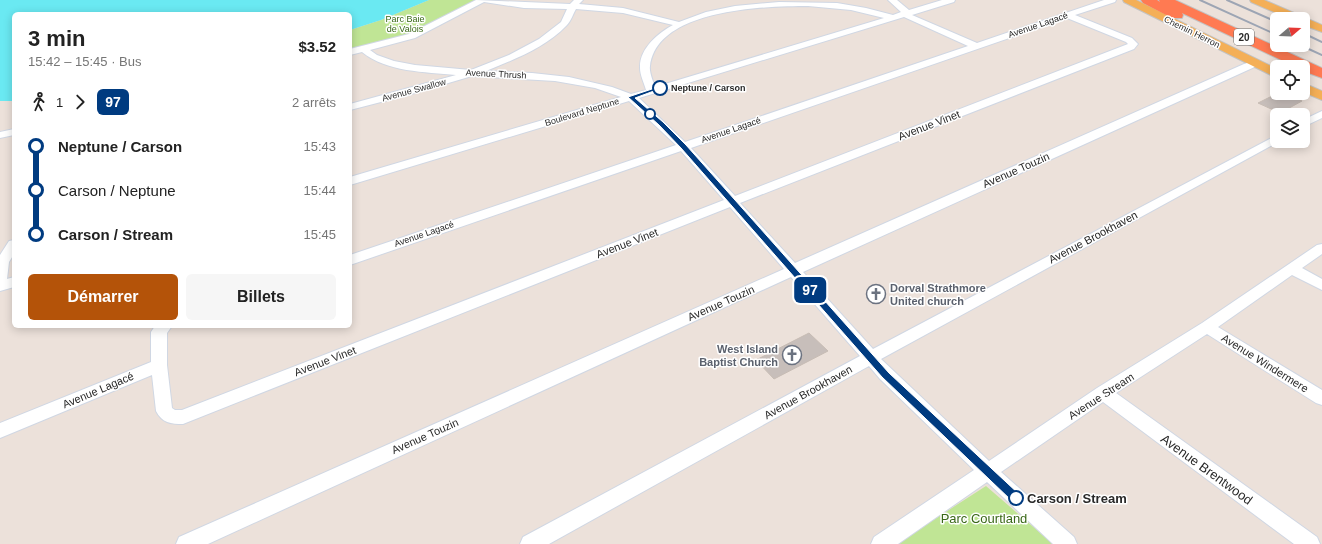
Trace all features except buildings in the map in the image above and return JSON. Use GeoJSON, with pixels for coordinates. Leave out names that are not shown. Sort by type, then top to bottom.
{"type":"FeatureCollection","features":[{"type":"Feature","properties":{"kind":"highway","name":"20"},"geometry":{"type":"LineString","coordinates":[[1147,0],[1271,60]]}},
{"type":"Feature","properties":{"kind":"highway","name":"20"},"geometry":{"type":"LineString","coordinates":[[1165,0],[1322,74]]}},
{"type":"Feature","properties":{"kind":"highway"},"geometry":{"type":"LineString","coordinates":[[1310,79],[1322,85]]}},
{"type":"Feature","properties":{"kind":"main road","name":"Chemin Herron"},"geometry":{"type":"LineString","coordinates":[[1128,0],[1270,70]]}},
{"type":"Feature","properties":{"kind":"main road"},"geometry":{"type":"LineString","coordinates":[[1255,0],[1283,12]]}},
{"type":"Feature","properties":{"kind":"main road"},"geometry":{"type":"LineString","coordinates":[[1310,24],[1322,29]]}},
{"type":"Feature","properties":{"kind":"main road"},"geometry":{"type":"LineString","coordinates":[[1310,90],[1322,96]]}},
{"type":"Feature","properties":{"kind":"street"},"geometry":{"type":"LineString","coordinates":[[352,52],[412,36],[482,0]]}},
{"type":"Feature","properties":{"kind":"street"},"geometry":{"type":"LineString","coordinates":[[485,0],[524,6],[577,3],[598,8],[634,12],[678,24]]}},
{"type":"Feature","properties":{"kind":"street"},"geometry":{"type":"LineString","coordinates":[[892,0],[906,14],[976,46]]}},
{"type":"Feature","properties":{"kind":"street","name":"Boulevard Neptune"},"geometry":{"type":"LineString","coordinates":[[352,180],[951,0]]}},
{"type":"Feature","properties":{"kind":"street","name":"Avenue Lagacé"},"geometry":{"type":"LineString","coordinates":[[352,259],[1112,0]]}},
{"type":"Feature","properties":{"kind":"street"},"geometry":{"type":"LineString","coordinates":[[651,91],[645,78],[644,64],[652,45],[666,32],[678,24],[752,2],[823,5],[848,8],[892,18]]}},
{"type":"Feature","properties":{"kind":"street","name":"Avenue Swallow"},"geometry":{"type":"LineString","coordinates":[[352,106],[474,72],[508,58],[548,37],[566,22],[577,3]]}},
{"type":"Feature","properties":{"kind":"street","name":"Avenue Vinet"},"geometry":{"type":"LineString","coordinates":[[159,365],[164,411],[171,417],[183,417],[1124,50],[1131,47],[1133,44],[1129,40],[1067,16]]}},
{"type":"Feature","properties":{"kind":"street","name":"Avenue Thrush"},"geometry":{"type":"LineString","coordinates":[[364,49],[368,55],[401,66],[447,72],[505,73],[559,79],[607,89],[630,97]]}},
{"type":"Feature","properties":{"kind":"street","name":"Avenue Touzin"},"geometry":{"type":"LineString","coordinates":[[186,544],[1246,66],[1256,63]]}},
{"type":"Feature","properties":{"kind":"street"},"geometry":{"type":"LineString","coordinates":[[630,97],[661,123],[683,146],[731,202],[886,375],[988,472],[1067,544]]}},
{"type":"Feature","properties":{"kind":"street"},"geometry":{"type":"LineString","coordinates":[[1310,120],[1322,114]]}},
{"type":"Feature","properties":{"kind":"street"},"geometry":{"type":"LineString","coordinates":[[0,135],[12,132]]}},
{"type":"Feature","properties":{"kind":"street","name":"Avenue Brookhaven"},"geometry":{"type":"LineString","coordinates":[[530,544],[1270,142]]}},
{"type":"Feature","properties":{"kind":"street"},"geometry":{"type":"LineString","coordinates":[[0,281],[2,262],[12,247]]}},
{"type":"Feature","properties":{"kind":"street","name":"Avenue Stream"},"geometry":{"type":"LineString","coordinates":[[881,544],[1103,393],[1207,327],[1322,248]]}},
{"type":"Feature","properties":{"kind":"street"},"geometry":{"type":"LineString","coordinates":[[1292,269],[1322,285]]}},
{"type":"Feature","properties":{"kind":"street"},"geometry":{"type":"LineString","coordinates":[[0,286],[12,283]]}},
{"type":"Feature","properties":{"kind":"street","name":"Avenue Windermere"},"geometry":{"type":"LineString","coordinates":[[1207,327],[1322,398]]}},
{"type":"Feature","properties":{"kind":"street"},"geometry":{"type":"LineString","coordinates":[[159,365],[159,332],[162,328]]}},
{"type":"Feature","properties":{"kind":"street","name":"Avenue Lagacé"},"geometry":{"type":"LineString","coordinates":[[0,431],[159,365]]}},
{"type":"Feature","properties":{"kind":"street","name":"Avenue Brentwood"},"geometry":{"type":"LineString","coordinates":[[1103,393],[1310,544]]}},
{"type":"Feature","properties":{"kind":"green space","name":"Parc Baie de Valois"},"geometry":{"type":"Polygon","coordinates":[[[429,0],[477,0],[407,36],[352,49],[352,29],[381,20],[429,0]]]}},
{"type":"Feature","properties":{"kind":"green space","name":"Parc Courtland"},"geometry":{"type":"Polygon","coordinates":[[[986,486],[1053,544],[896,544],[986,486]]]}},
{"type":"Feature","properties":{"kind":"water"},"geometry":{"type":"Polygon","coordinates":[[[0,0],[429,0],[381,20],[352,29],[352,12],[12,12],[12,101],[0,101],[0,0]]]}},
{"type":"Feature","properties":{"kind":"railway"},"geometry":{"type":"LineString","coordinates":[[1200,0],[1270,32]]}},
{"type":"Feature","properties":{"kind":"railway"},"geometry":{"type":"LineString","coordinates":[[1227,0],[1270,19]]}},
{"type":"Feature","properties":{"kind":"railway"},"geometry":{"type":"LineString","coordinates":[[1310,36],[1322,42]]}},
{"type":"Feature","properties":{"kind":"railway"},"geometry":{"type":"LineString","coordinates":[[1310,50],[1322,55]]}},
{"type":"Feature","properties":{"kind":"bus line","name":"97"},"geometry":{"type":"LineString","coordinates":[[660,88],[630,97],[661,123],[683,146],[731,202],[886,375],[1016,498]]}},
{"type":"Feature","properties":{"kind":"place","name":"Neptune / Carson"},"geometry":{"type":"Point","coordinates":[660,88]}},
{"type":"Feature","properties":{"kind":"place","name":"Dorval Strathmore United church"},"geometry":{"type":"Point","coordinates":[876,294]}},
{"type":"Feature","properties":{"kind":"place","name":"West Island Baptist Church"},"geometry":{"type":"Point","coordinates":[792,355]}},
{"type":"Feature","properties":{"kind":"place","name":"Carson / Stream"},"geometry":{"type":"Point","coordinates":[1016,498]}}]}
